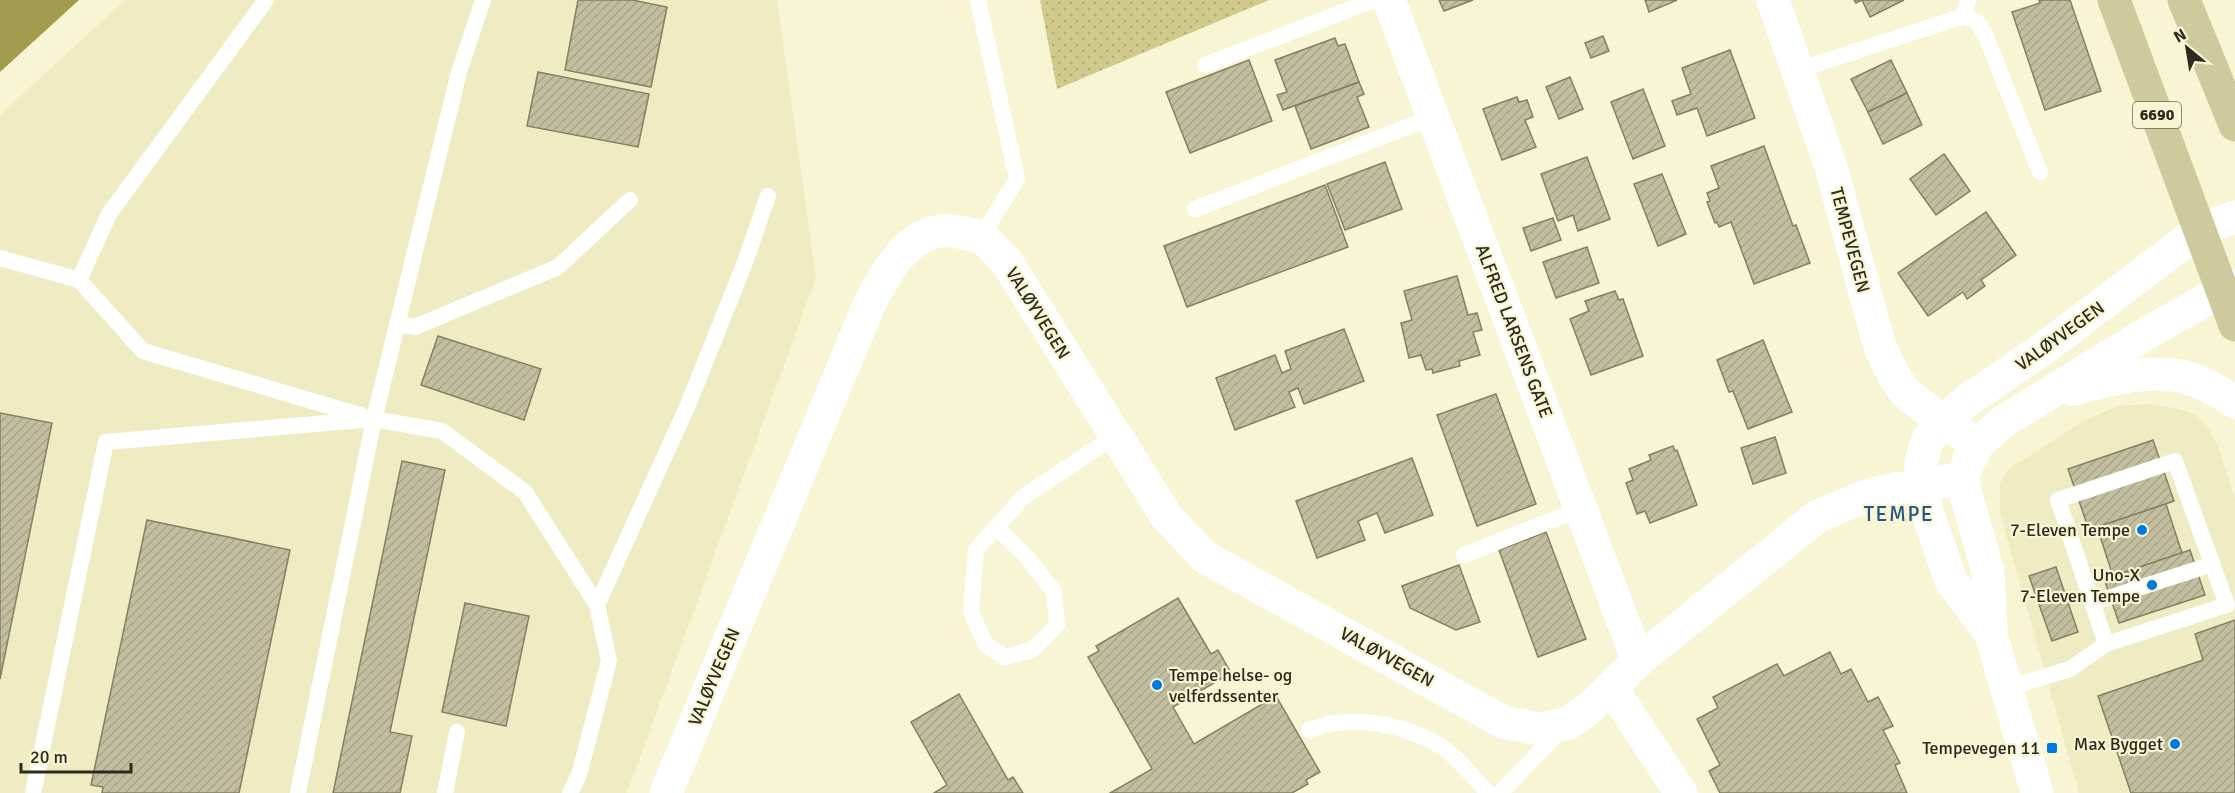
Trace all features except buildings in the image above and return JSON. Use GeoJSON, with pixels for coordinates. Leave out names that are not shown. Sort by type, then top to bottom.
{"type":"FeatureCollection","features":[{"type":"Feature","properties":{"kind":"main road","name":"6690"},"geometry":{"type":"LineString","coordinates":[[2114,0],[2200,230],[2229,288],[2235,325]]}},
{"type":"Feature","properties":{"kind":"main road"},"geometry":{"type":"LineString","coordinates":[[2184,0],[2235,125]]}},
{"type":"Feature","properties":{"kind":"street","name":"ALFRED LARSENS GATE"},"geometry":{"type":"LineString","coordinates":[[1389,0],[1638,661]]}},
{"type":"Feature","properties":{"kind":"street","name":"TEMPEVEGEN"},"geometry":{"type":"LineString","coordinates":[[1773,0],[1831,167],[1880,347],[1894,376],[1905,392],[1943,422],[1978,444]]}},
{"type":"Feature","properties":{"kind":"street","name":"VALØYVEGEN"},"geometry":{"type":"LineString","coordinates":[[1991,634],[1951,581],[1928,514],[1921,483],[1921,463],[1928,441],[1943,422],[1968,400],[2043,350],[2200,230],[2235,217]]}},
{"type":"Feature","properties":{"kind":"street","name":"VALØYVEGEN"},"geometry":{"type":"LineString","coordinates":[[666,793],[869,305],[886,273],[912,242],[929,232],[950,229],[981,237],[1006,261],[1167,517],[1205,557],[1503,722],[1539,729],[1567,724],[1591,707],[1638,661],[1818,516],[1866,496],[1921,483],[1963,478]]}},
{"type":"Feature","properties":{"kind":"street"},"geometry":{"type":"LineString","coordinates":[[2037,793],[2005,689],[1991,634],[1988,571],[1963,478],[1968,462],[1978,444],[2004,421],[2139,338],[2229,288]]}},
{"type":"Feature","properties":{"kind":"street"},"geometry":{"type":"LineString","coordinates":[[2045,397],[2093,384],[2154,373],[2181,376],[2207,385],[2235,402]]}},
{"type":"Feature","properties":{"kind":"street"},"geometry":{"type":"LineString","coordinates":[[1611,687],[1681,793]]}},
{"type":"Feature","properties":{"kind":"lane"},"geometry":{"type":"LineString","coordinates":[[79,280],[109,214],[266,0]]}},
{"type":"Feature","properties":{"kind":"lane"},"geometry":{"type":"LineString","coordinates":[[298,793],[374,419],[459,72],[483,0]]}},
{"type":"Feature","properties":{"kind":"lane"},"geometry":{"type":"LineString","coordinates":[[978,0],[1017,179],[981,237]]}},
{"type":"Feature","properties":{"kind":"lane"},"geometry":{"type":"LineString","coordinates":[[1205,65],[1374,0]]}},
{"type":"Feature","properties":{"kind":"lane"},"geometry":{"type":"LineString","coordinates":[[1798,70],[1966,8],[1985,34],[2040,172]]}},
{"type":"Feature","properties":{"kind":"lane"},"geometry":{"type":"LineString","coordinates":[[1195,209],[1433,117]]}},
{"type":"Feature","properties":{"kind":"lane"},"geometry":{"type":"LineString","coordinates":[[597,605],[688,405],[744,265],[768,196]]}},
{"type":"Feature","properties":{"kind":"lane"},"geometry":{"type":"LineString","coordinates":[[397,324],[415,327],[558,267],[630,200]]}},
{"type":"Feature","properties":{"kind":"lane"},"geometry":{"type":"LineString","coordinates":[[0,258],[79,280],[143,351],[374,419],[442,431],[525,492],[597,605],[609,662],[579,775],[570,793]]}},
{"type":"Feature","properties":{"kind":"lane"},"geometry":{"type":"LineString","coordinates":[[33,793],[106,442],[374,419]]}},
{"type":"Feature","properties":{"kind":"lane"},"geometry":{"type":"LineString","coordinates":[[996,527],[1027,557],[1054,592],[1057,625],[1032,650],[1005,657],[986,645],[971,612],[976,550],[996,527],[1023,497],[1116,436]]}},
{"type":"Feature","properties":{"kind":"lane"},"geometry":{"type":"LineString","coordinates":[[2005,689],[2070,669],[2106,644],[2228,605],[2175,460],[2058,500],[2106,644]]}},
{"type":"Feature","properties":{"kind":"lane"},"geometry":{"type":"LineString","coordinates":[[1464,555],[1581,509]]}},
{"type":"Feature","properties":{"kind":"lane"},"geometry":{"type":"LineString","coordinates":[[2092,603],[2213,564]]}},
{"type":"Feature","properties":{"kind":"lane"},"geometry":{"type":"LineString","coordinates":[[1309,730],[1323,724],[1362,722],[1404,729],[1444,748],[1488,793]]}},
{"type":"Feature","properties":{"kind":"lane","name":"VALØYVEGEN"},"geometry":{"type":"LineString","coordinates":[[1500,793],[1567,724]]}},
{"type":"Feature","properties":{"kind":"lane"},"geometry":{"type":"LineString","coordinates":[[445,793],[457,732]]}},
{"type":"Feature","properties":{"kind":"shaded area"},"geometry":{"type":"Polygon","coordinates":[[[0,0],[79,0],[0,72],[0,0]]]}},
{"type":"Feature","properties":{"kind":"shaded area"},"geometry":{"type":"Polygon","coordinates":[[[125,0],[777,0],[816,278],[627,793],[0,793],[0,115],[125,0]]]}},
{"type":"Feature","properties":{"kind":"shaded area"},"geometry":{"type":"Polygon","coordinates":[[[1040,0],[1269,0],[1057,89],[1040,0]]]}},
{"type":"Feature","properties":{"kind":"shaded area"},"geometry":{"type":"Polygon","coordinates":[[[2147,404],[2195,414],[2208,428],[2218,446],[2235,499],[2235,793],[2079,793],[2000,513],[2000,483],[2010,468],[2089,418],[2119,406],[2147,404]]]}},
{"type":"Feature","properties":{"kind":"place","name":"7-Eleven Tempe"},"geometry":{"type":"Point","coordinates":[2142,530]}},
{"type":"Feature","properties":{"kind":"place","name":"Uno-X 7-Eleven Tempe"},"geometry":{"type":"Point","coordinates":[2152,585]}},
{"type":"Feature","properties":{"kind":"place","name":"Tempe helse- og velferdssenter"},"geometry":{"type":"Point","coordinates":[1157,685]}},
{"type":"Feature","properties":{"kind":"place","name":"Max Bygget"},"geometry":{"type":"Point","coordinates":[2175,744]}},
{"type":"Feature","properties":{"kind":"place","name":"Tempevegen 11"},"geometry":{"type":"Point","coordinates":[2052,748]}},
{"type":"Feature","properties":{"kind":"district","name":"TEMPE"},"geometry":{"type":"Point","coordinates":[1899,514]}}]}
